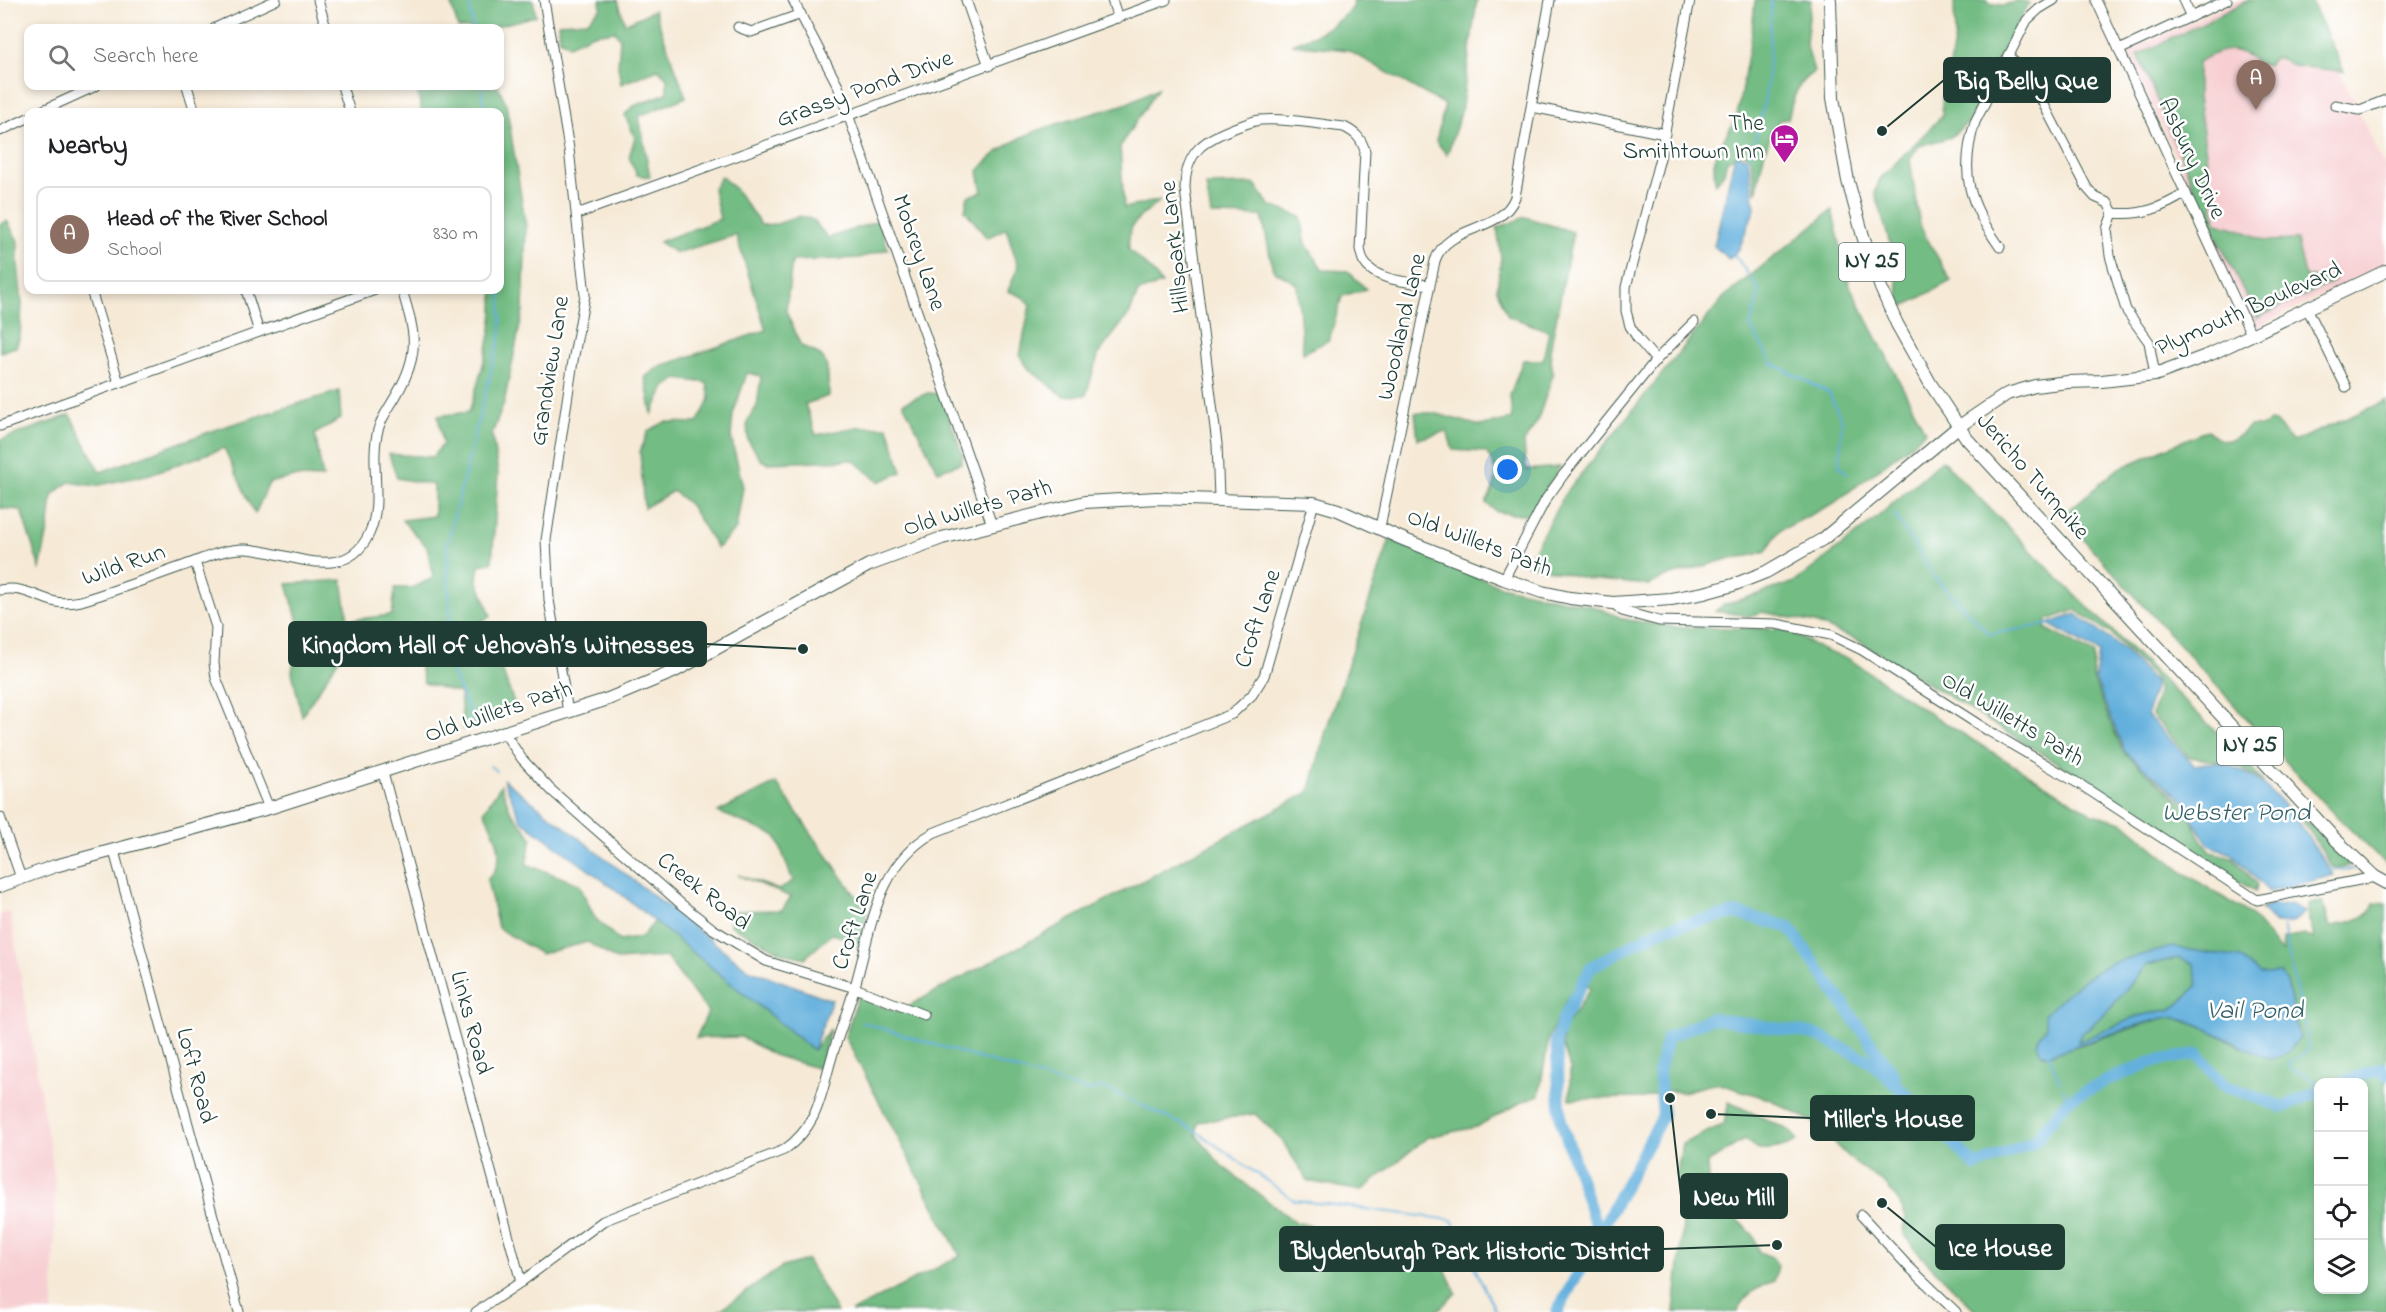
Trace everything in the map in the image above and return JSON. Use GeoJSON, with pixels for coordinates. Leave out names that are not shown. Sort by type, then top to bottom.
{"type":"FeatureCollection","features":[{"type":"Feature","properties":{"kind":"main road","name":"Jericho Turnpike"},"geometry":{"type":"LineString","coordinates":[[1830,0],[1833,98],[1845,165],[1863,236],[1897,324],[1958,427],[2038,518],[2334,838],[2381,880]]}},
{"type":"Feature","properties":{"kind":"main road","name":"Plymouth Boulevard"},"geometry":{"type":"LineString","coordinates":[[1958,427],[2007,394],[2036,386],[2156,375],[2211,354],[2386,271]]}},
{"type":"Feature","properties":{"kind":"main road","name":"Old Willets Path"},"geometry":{"type":"LineString","coordinates":[[0,886],[55,866],[269,808],[383,773],[503,731],[609,699],[673,672],[870,565],[942,538],[1085,502],[1155,498],[1219,498],[1314,503],[1338,510],[1405,540],[1504,579],[1561,596],[1613,603],[1671,599],[1733,585],[1775,567],[1822,539],[1958,427]]}},
{"type":"Feature","properties":{"kind":"street"},"geometry":{"type":"LineString","coordinates":[[224,24],[276,0]]}},
{"type":"Feature","properties":{"kind":"street"},"geometry":{"type":"LineString","coordinates":[[318,0],[325,24]]}},
{"type":"Feature","properties":{"kind":"street","name":"Grandview Lane"},"geometry":{"type":"LineString","coordinates":[[544,0],[564,118],[585,295],[546,540],[549,600],[568,712]]}},
{"type":"Feature","properties":{"kind":"street","name":"Mobrey Lane"},"geometry":{"type":"LineString","coordinates":[[793,0],[838,86],[850,117],[992,525]]}},
{"type":"Feature","properties":{"kind":"street"},"geometry":{"type":"LineString","coordinates":[[966,0],[989,66]]}},
{"type":"Feature","properties":{"kind":"street"},"geometry":{"type":"LineString","coordinates":[[1112,0],[1118,18]]}},
{"type":"Feature","properties":{"kind":"street","name":"Grassy Pond Drive"},"geometry":{"type":"LineString","coordinates":[[577,214],[850,117],[1166,0]]}},
{"type":"Feature","properties":{"kind":"street","name":"Woodland Lane"},"geometry":{"type":"LineString","coordinates":[[1380,527],[1429,285],[1438,252],[1451,238],[1502,216],[1512,207],[1550,0]]}},
{"type":"Feature","properties":{"kind":"street"},"geometry":{"type":"LineString","coordinates":[[1656,360],[1630,326],[1626,311],[1626,286],[1665,134],[1690,0]]}},
{"type":"Feature","properties":{"kind":"street"},"geometry":{"type":"LineString","coordinates":[[2000,247],[1981,220],[1974,204],[1967,170],[1967,158],[1975,122],[2028,20],[2039,9],[2054,0]]}},
{"type":"Feature","properties":{"kind":"street","name":"Asbury Drive"},"geometry":{"type":"LineString","coordinates":[[2096,0],[2251,334]]}},
{"type":"Feature","properties":{"kind":"street"},"geometry":{"type":"LineString","coordinates":[[2183,0],[2191,17]]}},
{"type":"Feature","properties":{"kind":"street"},"geometry":{"type":"LineString","coordinates":[[2119,50],[2227,0]]}},
{"type":"Feature","properties":{"kind":"street"},"geometry":{"type":"LineString","coordinates":[[738,27],[751,32],[801,14]]}},
{"type":"Feature","properties":{"kind":"street"},"geometry":{"type":"LineString","coordinates":[[2009,57],[2028,74],[2087,188],[2095,197],[2108,203],[2113,213],[2107,229],[2110,256],[2126,309],[2149,342],[2156,375]]}},
{"type":"Feature","properties":{"kind":"street"},"geometry":{"type":"LineString","coordinates":[[48,108],[87,90]]}},
{"type":"Feature","properties":{"kind":"street"},"geometry":{"type":"LineString","coordinates":[[188,90],[194,108]]}},
{"type":"Feature","properties":{"kind":"street"},"geometry":{"type":"LineString","coordinates":[[343,90],[349,108]]}},
{"type":"Feature","properties":{"kind":"street"},"geometry":{"type":"LineString","coordinates":[[2335,105],[2360,110],[2386,100]]}},
{"type":"Feature","properties":{"kind":"street"},"geometry":{"type":"LineString","coordinates":[[1532,108],[1665,134]]}},
{"type":"Feature","properties":{"kind":"street"},"geometry":{"type":"LineString","coordinates":[[0,131],[24,120]]}},
{"type":"Feature","properties":{"kind":"street","name":"Hillspark Lane"},"geometry":{"type":"LineString","coordinates":[[1219,498],[1217,444],[1185,189],[1185,175],[1189,161],[1197,149],[1209,139],[1258,120],[1344,127],[1354,132],[1361,139],[1365,151],[1360,249],[1363,262],[1372,271],[1387,277],[1429,285]]}},
{"type":"Feature","properties":{"kind":"street"},"geometry":{"type":"LineString","coordinates":[[2113,213],[2131,215],[2147,212],[2186,193]]}},
{"type":"Feature","properties":{"kind":"street"},"geometry":{"type":"LineString","coordinates":[[92,294],[119,383]]}},
{"type":"Feature","properties":{"kind":"street"},"geometry":{"type":"LineString","coordinates":[[247,294],[259,332]]}},
{"type":"Feature","properties":{"kind":"street"},"geometry":{"type":"LineString","coordinates":[[0,426],[364,294]]}},
{"type":"Feature","properties":{"kind":"street","name":"Wild Run"},"geometry":{"type":"LineString","coordinates":[[0,590],[15,588],[53,601],[67,603],[81,601],[231,550],[260,551],[321,563],[345,560],[369,536],[374,521],[376,503],[374,443],[378,426],[405,378],[415,344],[403,294]]}},
{"type":"Feature","properties":{"kind":"street"},"geometry":{"type":"LineString","coordinates":[[2307,308],[2346,387]]}},
{"type":"Feature","properties":{"kind":"street"},"geometry":{"type":"LineString","coordinates":[[1504,579],[1546,500],[1563,474],[1656,360],[1694,322]]}},
{"type":"Feature","properties":{"kind":"street","name":"Croft Lane"},"geometry":{"type":"LineString","coordinates":[[476,1312],[521,1282],[603,1221],[784,1150],[799,1139],[809,1127],[814,1114],[888,876],[899,861],[922,839],[952,825],[1232,714],[1252,695],[1264,676],[1314,503]]}},
{"type":"Feature","properties":{"kind":"street"},"geometry":{"type":"LineString","coordinates":[[195,562],[216,627],[214,663],[216,678],[269,808]]}},
{"type":"Feature","properties":{"kind":"street","name":"Old Willetts Path"},"geometry":{"type":"LineString","coordinates":[[1613,603],[1622,611],[1659,621],[1776,624],[1831,635],[1862,650],[1987,730],[2081,785],[2257,900],[2381,880]]}},
{"type":"Feature","properties":{"kind":"street","name":"Creek Road"},"geometry":{"type":"LineString","coordinates":[[503,731],[522,759],[551,790],[706,924],[766,961],[855,988],[924,1015]]}},
{"type":"Feature","properties":{"kind":"street","name":"Links Road"},"geometry":{"type":"LineString","coordinates":[[383,773],[521,1282]]}},
{"type":"Feature","properties":{"kind":"street"},"geometry":{"type":"LineString","coordinates":[[0,817],[21,878]]}},
{"type":"Feature","properties":{"kind":"street","name":"Loft Road"},"geometry":{"type":"LineString","coordinates":[[114,851],[239,1312]]}},
{"type":"Feature","properties":{"kind":"street"},"geometry":{"type":"LineString","coordinates":[[1861,1215],[1906,1265],[1956,1312]]}},
{"type":"Feature","properties":{"kind":"shaded area"},"geometry":{"type":"Polygon","coordinates":[[[2240,0],[2306,0],[2386,169],[2386,264],[2254,328],[2127,51],[2240,0]]]}},
{"type":"Feature","properties":{"kind":"shaded area"},"geometry":{"type":"Polygon","coordinates":[[[10,912],[55,1179],[53,1312],[0,1312],[0,914],[10,912]]]}},
{"type":"Feature","properties":{"kind":"green space"},"geometry":{"type":"Polygon","coordinates":[[[450,0],[533,0],[536,16],[504,24],[457,24],[450,0]]]}},
{"type":"Feature","properties":{"kind":"green space"},"geometry":{"type":"Polygon","coordinates":[[[600,0],[618,0],[625,24],[654,10],[686,97],[639,116],[650,177],[637,175],[629,157],[635,138],[625,115],[632,107],[667,93],[667,78],[658,69],[621,84],[618,66],[620,39],[615,31],[593,34],[569,45],[559,38],[559,23],[587,21],[601,8],[600,0]]]}},
{"type":"Feature","properties":{"kind":"green space"},"geometry":{"type":"Polygon","coordinates":[[[1352,0],[1477,0],[1461,112],[1447,155],[1436,141],[1445,105],[1348,50],[1291,44],[1318,34],[1339,20],[1354,6],[1352,0]]]}},
{"type":"Feature","properties":{"kind":"green space"},"geometry":{"type":"Polygon","coordinates":[[[1755,0],[1811,0],[1806,43],[1814,72],[1799,86],[1788,119],[1779,120],[1774,129],[1764,156],[1756,194],[1751,158],[1743,153],[1727,160],[1724,173],[1715,184],[1714,164],[1715,157],[1737,115],[1752,32],[1755,0]]]}},
{"type":"Feature","properties":{"kind":"green space"},"geometry":{"type":"Polygon","coordinates":[[[1954,0],[1988,0],[1989,3],[2001,5],[2014,2],[2029,3],[1994,67],[1971,120],[1951,137],[1919,146],[1910,159],[1920,226],[1951,281],[1901,308],[1893,254],[1875,192],[1880,179],[1942,116],[1943,80],[1949,71],[1955,36],[1954,0]]]}},
{"type":"Feature","properties":{"kind":"green space"},"geometry":{"type":"Polygon","coordinates":[[[2249,0],[2311,0],[2344,71],[2294,66],[2275,57],[2268,65],[2260,65],[2244,54],[2230,50],[2198,62],[2198,97],[2216,223],[2267,241],[2297,240],[2305,276],[2335,281],[2257,318],[2205,213],[2138,55],[2249,0]]]}},
{"type":"Feature","properties":{"kind":"green space"},"geometry":{"type":"Polygon","coordinates":[[[1158,88],[1120,146],[1124,208],[1161,200],[1136,220],[1130,232],[1129,250],[1151,270],[1162,284],[1138,292],[1130,313],[1099,353],[1086,395],[1063,396],[1029,369],[1020,356],[1030,305],[1023,297],[1008,291],[1018,266],[1006,228],[987,238],[965,210],[968,196],[982,192],[978,171],[1008,145],[1043,128],[1124,104],[1158,88]]]}},
{"type":"Feature","properties":{"kind":"green space"},"geometry":{"type":"Polygon","coordinates":[[[417,90],[500,90],[506,103],[526,227],[523,311],[504,403],[492,434],[498,474],[492,563],[479,565],[477,579],[491,616],[462,632],[456,668],[502,670],[516,708],[463,729],[460,693],[424,683],[415,648],[362,639],[338,660],[302,716],[292,672],[299,625],[287,584],[342,580],[348,620],[392,615],[395,588],[412,588],[433,578],[427,547],[402,520],[434,516],[434,485],[397,478],[389,454],[432,457],[443,444],[438,416],[469,412],[490,334],[492,294],[504,294],[504,108],[421,108],[417,90]]]}},
{"type":"Feature","properties":{"kind":"green space"},"geometry":{"type":"Polygon","coordinates":[[[721,176],[736,190],[761,225],[777,224],[800,216],[813,220],[828,238],[878,221],[888,249],[859,258],[792,261],[786,311],[801,346],[818,354],[826,364],[829,396],[805,404],[816,435],[857,427],[888,427],[902,472],[879,482],[853,460],[767,463],[761,460],[748,440],[747,422],[757,406],[761,376],[747,373],[733,414],[731,437],[743,487],[736,529],[717,548],[690,505],[673,491],[644,508],[640,452],[648,431],[665,422],[697,423],[710,399],[707,383],[677,379],[665,387],[652,414],[645,377],[659,367],[766,330],[736,235],[676,253],[659,242],[720,219],[713,189],[721,176]]]}},
{"type":"Feature","properties":{"kind":"green space"},"geometry":{"type":"Polygon","coordinates":[[[1255,184],[1269,205],[1301,217],[1306,244],[1323,270],[1348,271],[1366,289],[1342,296],[1329,340],[1303,353],[1297,284],[1273,270],[1262,216],[1211,215],[1206,185],[1255,184]]]}},
{"type":"Feature","properties":{"kind":"green space"},"geometry":{"type":"Polygon","coordinates":[[[1832,210],[1850,286],[1925,431],[1917,440],[1834,503],[1779,531],[1766,551],[1754,555],[1728,559],[1668,576],[1649,585],[1588,579],[1526,564],[1565,494],[1724,297],[1832,210]]]}},
{"type":"Feature","properties":{"kind":"green space"},"geometry":{"type":"Polygon","coordinates":[[[1525,217],[1573,232],[1550,351],[1553,375],[1537,422],[1524,442],[1526,470],[1560,467],[1531,516],[1497,512],[1486,503],[1495,484],[1495,471],[1486,452],[1453,450],[1447,431],[1418,439],[1415,413],[1434,413],[1480,426],[1512,419],[1510,395],[1523,360],[1543,360],[1549,331],[1508,316],[1497,290],[1501,257],[1497,228],[1525,217]]]}},
{"type":"Feature","properties":{"kind":"green space"},"geometry":{"type":"Polygon","coordinates":[[[7,221],[18,241],[22,304],[20,336],[16,347],[0,352],[0,224],[7,221]]]}},
{"type":"Feature","properties":{"kind":"green space"},"geometry":{"type":"Polygon","coordinates":[[[339,391],[341,418],[315,434],[323,478],[294,477],[269,483],[255,514],[224,448],[150,474],[95,486],[69,482],[52,495],[49,525],[40,569],[21,510],[0,508],[0,440],[70,415],[100,472],[220,428],[339,391]]]}},
{"type":"Feature","properties":{"kind":"green space"},"geometry":{"type":"Polygon","coordinates":[[[928,393],[940,394],[963,455],[961,463],[938,471],[903,403],[928,393]]]}},
{"type":"Feature","properties":{"kind":"green space"},"geometry":{"type":"Polygon","coordinates":[[[2386,401],[2386,864],[2327,807],[2084,540],[2064,514],[2118,469],[2208,430],[2219,439],[2229,440],[2250,426],[2263,426],[2270,421],[2275,422],[2293,442],[2386,401]]]}},
{"type":"Feature","properties":{"kind":"green space"},"geometry":{"type":"Polygon","coordinates":[[[1942,460],[2057,577],[2238,753],[2264,783],[2236,764],[2189,757],[2152,715],[2157,690],[2153,676],[2111,634],[2076,610],[2047,620],[2045,628],[2094,654],[2093,679],[2123,752],[2184,804],[2202,841],[2211,852],[2232,857],[2257,884],[2256,891],[2233,879],[2085,780],[1857,640],[1815,623],[1778,615],[1762,612],[1749,616],[1715,611],[1724,605],[1795,582],[1873,521],[1942,460]]]}},
{"type":"Feature","properties":{"kind":"green space"},"geometry":{"type":"Polygon","coordinates":[[[1390,539],[1500,586],[1596,607],[1624,619],[1673,627],[1785,629],[1825,651],[1849,659],[1932,715],[2093,814],[2123,822],[2181,871],[2250,914],[2283,951],[2282,939],[2304,935],[2313,939],[2307,913],[2309,903],[2323,902],[2330,927],[2362,917],[2367,914],[2374,903],[2386,904],[2386,1312],[1977,1312],[1906,1238],[1903,1229],[1906,1217],[1897,1199],[1886,1185],[1848,1157],[1813,1122],[1769,1099],[1716,1083],[1683,1092],[1668,1091],[1643,1098],[1570,1099],[1570,1068],[1563,1047],[1563,1030],[1591,988],[1579,982],[1565,1003],[1549,1037],[1539,1095],[1476,1127],[1428,1137],[1361,1191],[1308,1181],[1281,1139],[1255,1114],[1198,1122],[1196,1135],[1221,1165],[1295,1222],[1405,1247],[1445,1269],[1456,1293],[1436,1312],[851,1312],[960,1256],[845,1037],[858,997],[897,1012],[1309,792],[1327,727],[1390,539]],[[2172,947],[2047,1027],[2040,1035],[2049,1055],[2170,1016],[2212,1031],[2240,1047],[2299,1037],[2287,982],[2260,974],[2251,967],[2172,947]]]}},
{"type":"Feature","properties":{"kind":"green space"},"geometry":{"type":"Polygon","coordinates":[[[776,783],[867,912],[858,948],[846,938],[832,934],[805,958],[783,953],[730,925],[731,911],[782,910],[791,897],[738,875],[779,890],[793,881],[776,836],[718,812],[776,783]]]}},
{"type":"Feature","properties":{"kind":"green space"},"geometry":{"type":"Polygon","coordinates":[[[501,785],[510,810],[532,838],[526,864],[579,884],[595,918],[620,941],[642,937],[655,921],[813,1050],[830,1029],[820,1069],[773,1055],[741,1037],[696,1038],[708,1012],[666,957],[616,960],[588,942],[541,954],[498,928],[487,880],[498,863],[498,846],[484,811],[501,785]]]}},
{"type":"Feature","properties":{"kind":"green space"},"geometry":{"type":"Polygon","coordinates":[[[2299,815],[2312,824],[2351,864],[2339,868],[2332,867],[2299,815]]]}},
{"type":"Feature","properties":{"kind":"green space"},"geometry":{"type":"Polygon","coordinates":[[[2178,958],[2194,964],[2198,985],[2172,1009],[2138,1016],[2078,1043],[2081,1034],[2110,1009],[2146,965],[2178,958]]]}},
{"type":"Feature","properties":{"kind":"green space"},"geometry":{"type":"Polygon","coordinates":[[[1729,1102],[1789,1130],[1798,1140],[1784,1146],[1766,1149],[1756,1148],[1745,1139],[1707,1163],[1709,1193],[1753,1235],[1759,1252],[1772,1257],[1778,1266],[1774,1281],[1747,1296],[1738,1312],[1674,1312],[1684,1215],[1677,1173],[1682,1144],[1724,1124],[1729,1102]]]}},
{"type":"Feature","properties":{"kind":"green space"},"geometry":{"type":"Polygon","coordinates":[[[807,1260],[837,1312],[717,1312],[782,1267],[807,1260]]]}},
{"type":"Feature","properties":{"kind":"water"},"geometry":{"type":"Polygon","coordinates":[[[1735,155],[1748,158],[1755,208],[1739,249],[1729,259],[1714,246],[1735,155]]]}},
{"type":"Feature","properties":{"kind":"water","name":"Webster Pond"},"geometry":{"type":"Polygon","coordinates":[[[2076,614],[2123,649],[2155,683],[2147,715],[2194,765],[2216,763],[2236,768],[2254,778],[2285,807],[2334,875],[2269,892],[2232,854],[2209,845],[2194,822],[2188,804],[2125,752],[2095,679],[2099,652],[2048,624],[2076,614]]]}},
{"type":"Feature","properties":{"kind":"water"},"geometry":{"type":"Polygon","coordinates":[[[503,779],[748,969],[832,1000],[813,1050],[616,890],[521,820],[503,779]]]}},
{"type":"Feature","properties":{"kind":"water"},"geometry":{"type":"Polygon","coordinates":[[[2270,904],[2280,906],[2290,904],[2305,912],[2292,923],[2275,923],[2261,909],[2270,904]]]}},
{"type":"Feature","properties":{"kind":"water","name":"Vail Pond"},"geometry":{"type":"Polygon","coordinates":[[[2172,947],[2240,958],[2260,974],[2280,973],[2287,982],[2299,1037],[2289,1052],[2270,1059],[2210,1030],[2172,1017],[2049,1055],[2041,1053],[2037,1043],[2047,1027],[2044,1015],[2076,985],[2110,963],[2172,947]],[[2178,958],[2146,965],[2110,1009],[2081,1034],[2078,1042],[2138,1016],[2172,1009],[2198,985],[2194,964],[2178,958]]]}},
{"type":"Feature","properties":{"kind":"waterway"},"geometry":{"type":"LineString","coordinates":[[469,0],[472,24]]}},
{"type":"Feature","properties":{"kind":"waterway"},"geometry":{"type":"LineString","coordinates":[[1748,159],[1765,100],[1771,0]]}},
{"type":"Feature","properties":{"kind":"waterway"},"geometry":{"type":"LineString","coordinates":[[482,90],[484,108]]}},
{"type":"Feature","properties":{"kind":"waterway"},"geometry":{"type":"LineString","coordinates":[[1734,254],[1760,291],[1750,326],[1772,363],[1829,393],[1842,421],[1839,466],[1848,474]]}},
{"type":"Feature","properties":{"kind":"waterway"},"geometry":{"type":"LineString","coordinates":[[473,721],[452,672],[447,544],[501,332],[501,294]]}},
{"type":"Feature","properties":{"kind":"waterway"},"geometry":{"type":"LineString","coordinates":[[1894,514],[1936,579],[1989,634],[2051,624]]}},
{"type":"Feature","properties":{"kind":"waterway"},"geometry":{"type":"LineString","coordinates":[[490,766],[497,771]]}},
{"type":"Feature","properties":{"kind":"waterway"},"geometry":{"type":"LineString","coordinates":[[2330,870],[2354,869]]}},
{"type":"Feature","properties":{"kind":"waterway"},"geometry":{"type":"LineString","coordinates":[[1599,1235],[1561,1121],[1556,1040],[1563,1019],[1591,967],[1662,929],[1735,913],[1789,927],[1895,1077]]}},
{"type":"Feature","properties":{"kind":"waterway"},"geometry":{"type":"LineString","coordinates":[[2282,921],[2309,1050],[2288,1064],[2294,1072],[2305,1074],[2314,1082]]}},
{"type":"Feature","properties":{"kind":"waterway"},"geometry":{"type":"LineString","coordinates":[[1557,1312],[1663,1115],[1659,1072],[1667,1038],[1711,1018],[1814,1034],[1871,1062],[1909,1097],[1975,1166],[2034,1142],[2068,1100],[2151,1062],[2198,1054],[2223,1085],[2283,1107],[2314,1094]]}},
{"type":"Feature","properties":{"kind":"waterway"},"geometry":{"type":"LineString","coordinates":[[861,1022],[1086,1091],[1103,1087],[1196,1131],[1294,1200],[1452,1220],[1496,1312]]}},
{"type":"Feature","properties":{"kind":"waterway"},"geometry":{"type":"LineString","coordinates":[[2049,1055],[2060,1083]]}},
{"type":"Feature","properties":{"kind":"waterway"},"geometry":{"type":"LineString","coordinates":[[2355,1078],[2382,1068],[2386,1075]]}},
{"type":"Feature","properties":{"kind":"waterway"},"geometry":{"type":"LineString","coordinates":[[2063,1089],[2068,1100]]}},
{"type":"Feature","properties":{"kind":"place","name":"Head of the River School"},"geometry":{"type":"Point","coordinates":[2256,110]}},
{"type":"Feature","properties":{"kind":"place","name":"Big Belly Que"},"geometry":{"type":"Point","coordinates":[1882,131]}},
{"type":"Feature","properties":{"kind":"place","name":"The Smithtown Inn"},"geometry":{"type":"Point","coordinates":[1785,164]}},
{"type":"Feature","properties":{"kind":"place","name":"Kingdom Hall of Jehovah’s Witnesses"},"geometry":{"type":"Point","coordinates":[803,649]}},
{"type":"Feature","properties":{"kind":"place","name":"New Mill"},"geometry":{"type":"Point","coordinates":[1670,1098]}},
{"type":"Feature","properties":{"kind":"place","name":"Miller's House"},"geometry":{"type":"Point","coordinates":[1711,1114]}},
{"type":"Feature","properties":{"kind":"place","name":"Ice House"},"geometry":{"type":"Point","coordinates":[1882,1203]}},
{"type":"Feature","properties":{"kind":"place","name":"Blydenburgh Park Historic District"},"geometry":{"type":"Point","coordinates":[1777,1245]}}]}
